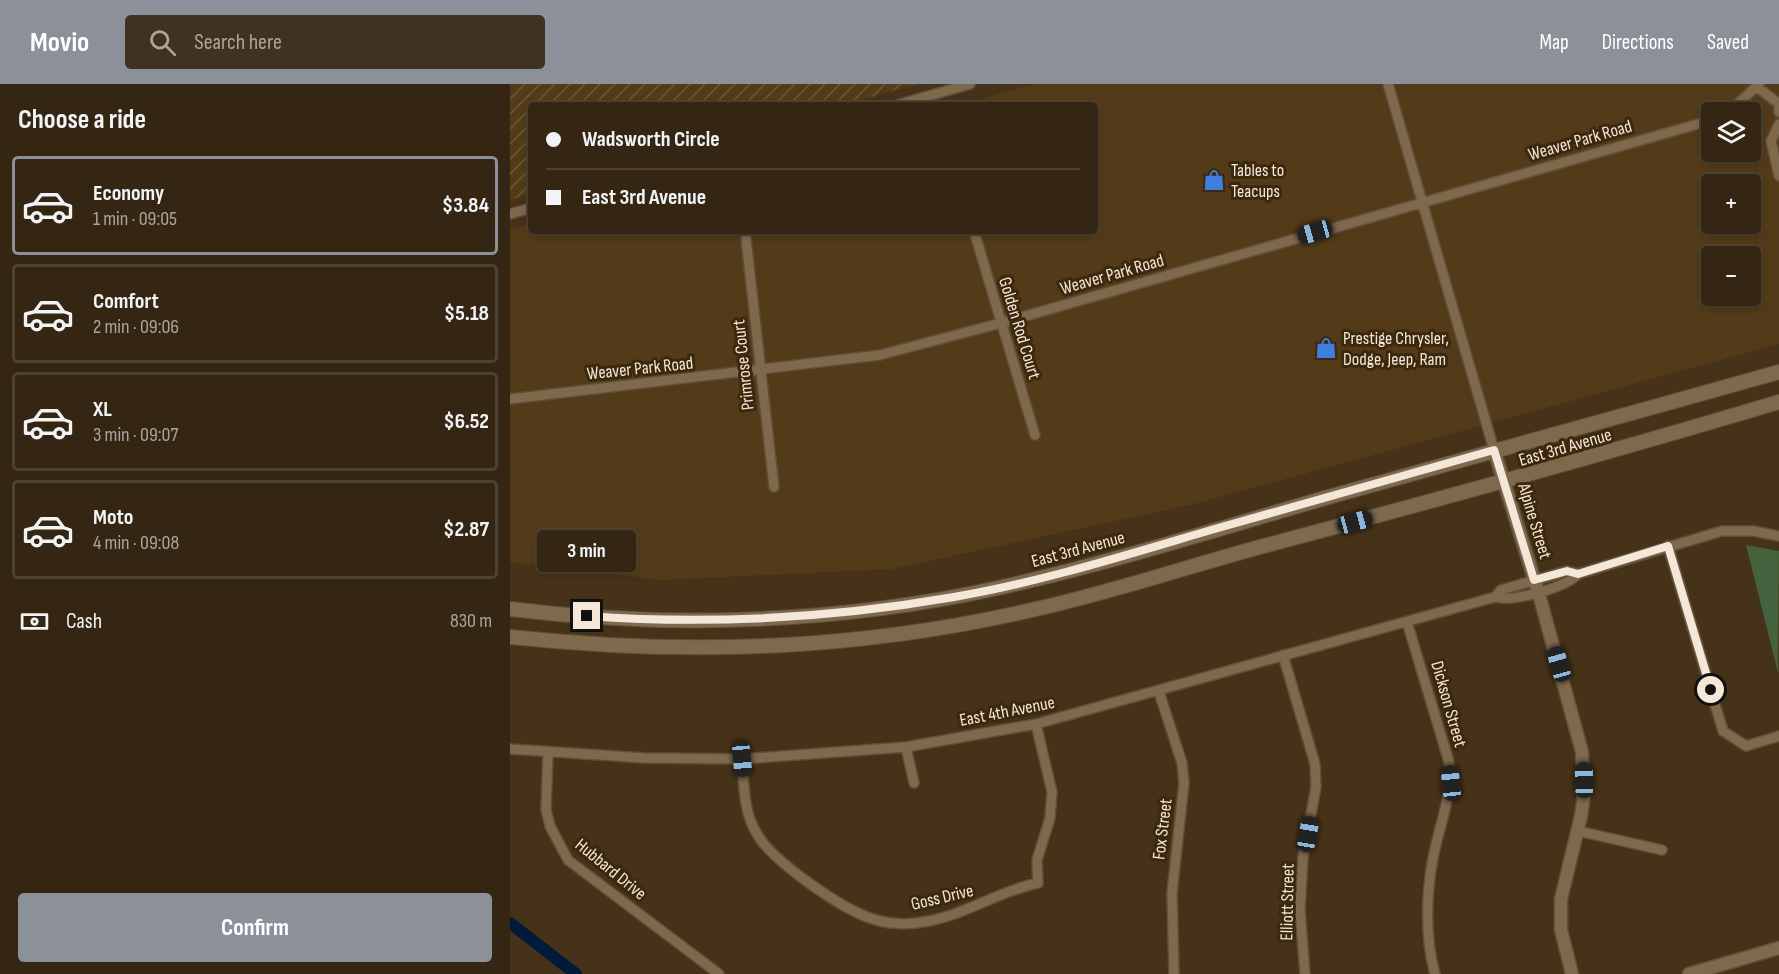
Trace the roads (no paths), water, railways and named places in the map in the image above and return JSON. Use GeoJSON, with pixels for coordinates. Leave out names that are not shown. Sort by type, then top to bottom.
{"type":"FeatureCollection","features":[{"type":"Feature","properties":{"kind":"main road","name":"East 3rd Avenue"},"geometry":{"type":"LineString","coordinates":[[510,609],[609,618],[741,619],[827,614],[953,597],[1105,561],[1494,450],[1779,372]]}},
{"type":"Feature","properties":{"kind":"main road","name":"East 3rd Avenue"},"geometry":{"type":"LineString","coordinates":[[510,637],[624,647],[723,649],[840,642],[931,630],[1062,603],[1504,483],[1779,402]]}},
{"type":"Feature","properties":{"kind":"street"},"geometry":{"type":"LineString","coordinates":[[908,102],[970,84]]}},
{"type":"Feature","properties":{"kind":"street","name":"Alpine Street"},"geometry":{"type":"LineString","coordinates":[[1388,84],[1494,450],[1536,586],[1582,752],[1584,795],[1578,831],[1561,899],[1561,930],[1572,974]]}},
{"type":"Feature","properties":{"kind":"street"},"geometry":{"type":"LineString","coordinates":[[1740,102],[1758,86],[1779,104],[1779,112]]}},
{"type":"Feature","properties":{"kind":"street"},"geometry":{"type":"LineString","coordinates":[[937,94],[939,102]]}},
{"type":"Feature","properties":{"kind":"street","name":"Weaver Park Road"},"geometry":{"type":"LineString","coordinates":[[510,399],[880,355],[1001,323],[1701,123]]}},
{"type":"Feature","properties":{"kind":"street"},"geometry":{"type":"LineString","coordinates":[[1779,124],[1771,141],[1779,176]]}},
{"type":"Feature","properties":{"kind":"street"},"geometry":{"type":"LineString","coordinates":[[510,214],[528,209]]}},
{"type":"Feature","properties":{"kind":"street","name":"Golden Rod Court"},"geometry":{"type":"LineString","coordinates":[[975,234],[1035,435]]}},
{"type":"Feature","properties":{"kind":"street","name":"Primrose Court"},"geometry":{"type":"LineString","coordinates":[[746,239],[774,487]]}},
{"type":"Feature","properties":{"kind":"street","name":"East 4th Avenue"},"geometry":{"type":"LineString","coordinates":[[510,749],[645,758],[742,759],[906,747],[1036,724],[1160,692],[1283,655],[1496,597],[1501,590],[1536,586],[1567,571],[1578,574],[1722,531],[1753,531],[1779,536]]}},
{"type":"Feature","properties":{"kind":"street"},"geometry":{"type":"LineString","coordinates":[[1668,546],[1723,731],[1746,746],[1779,736]]}},
{"type":"Feature","properties":{"kind":"street","name":"Dickson Street"},"geometry":{"type":"LineString","coordinates":[[1407,622],[1449,762],[1451,783],[1449,799],[1433,857],[1428,897],[1435,974]]}},
{"type":"Feature","properties":{"kind":"street","name":"Elliott Street"},"geometry":{"type":"LineString","coordinates":[[1283,655],[1315,764],[1316,787],[1303,857],[1300,909],[1305,974]]}},
{"type":"Feature","properties":{"kind":"street","name":"Fox Street"},"geometry":{"type":"LineString","coordinates":[[1160,692],[1182,763],[1184,783],[1172,893],[1174,974]]}},
{"type":"Feature","properties":{"kind":"street","name":"Goss Drive"},"geometry":{"type":"LineString","coordinates":[[742,759],[748,816],[757,835],[770,851],[836,901],[873,919],[922,922],[947,917],[987,903],[1017,887],[1038,883],[1037,860],[1050,818],[1052,792],[1036,724]]}},
{"type":"Feature","properties":{"kind":"street"},"geometry":{"type":"LineString","coordinates":[[906,747],[914,783]]}},
{"type":"Feature","properties":{"kind":"street","name":"Hubbard Drive"},"geometry":{"type":"LineString","coordinates":[[549,753],[546,810],[550,826],[568,860],[719,974]]}},
{"type":"Feature","properties":{"kind":"street"},"geometry":{"type":"LineString","coordinates":[[1578,831],[1662,850]]}},
{"type":"Feature","properties":{"kind":"street"},"geometry":{"type":"LineString","coordinates":[[1689,974],[1709,971],[1779,948]]}},
{"type":"Feature","properties":{"kind":"waterway"},"geometry":{"type":"LineString","coordinates":[[510,923],[576,974]]}},
{"type":"Feature","properties":{"kind":"place","name":"Tables to Teacups"},"geometry":{"type":"Point","coordinates":[1214,180]}},
{"type":"Feature","properties":{"kind":"place","name":"Prestige Chrysler, Dodge, Jeep, Ram"},"geometry":{"type":"Point","coordinates":[1326,348]}}]}
